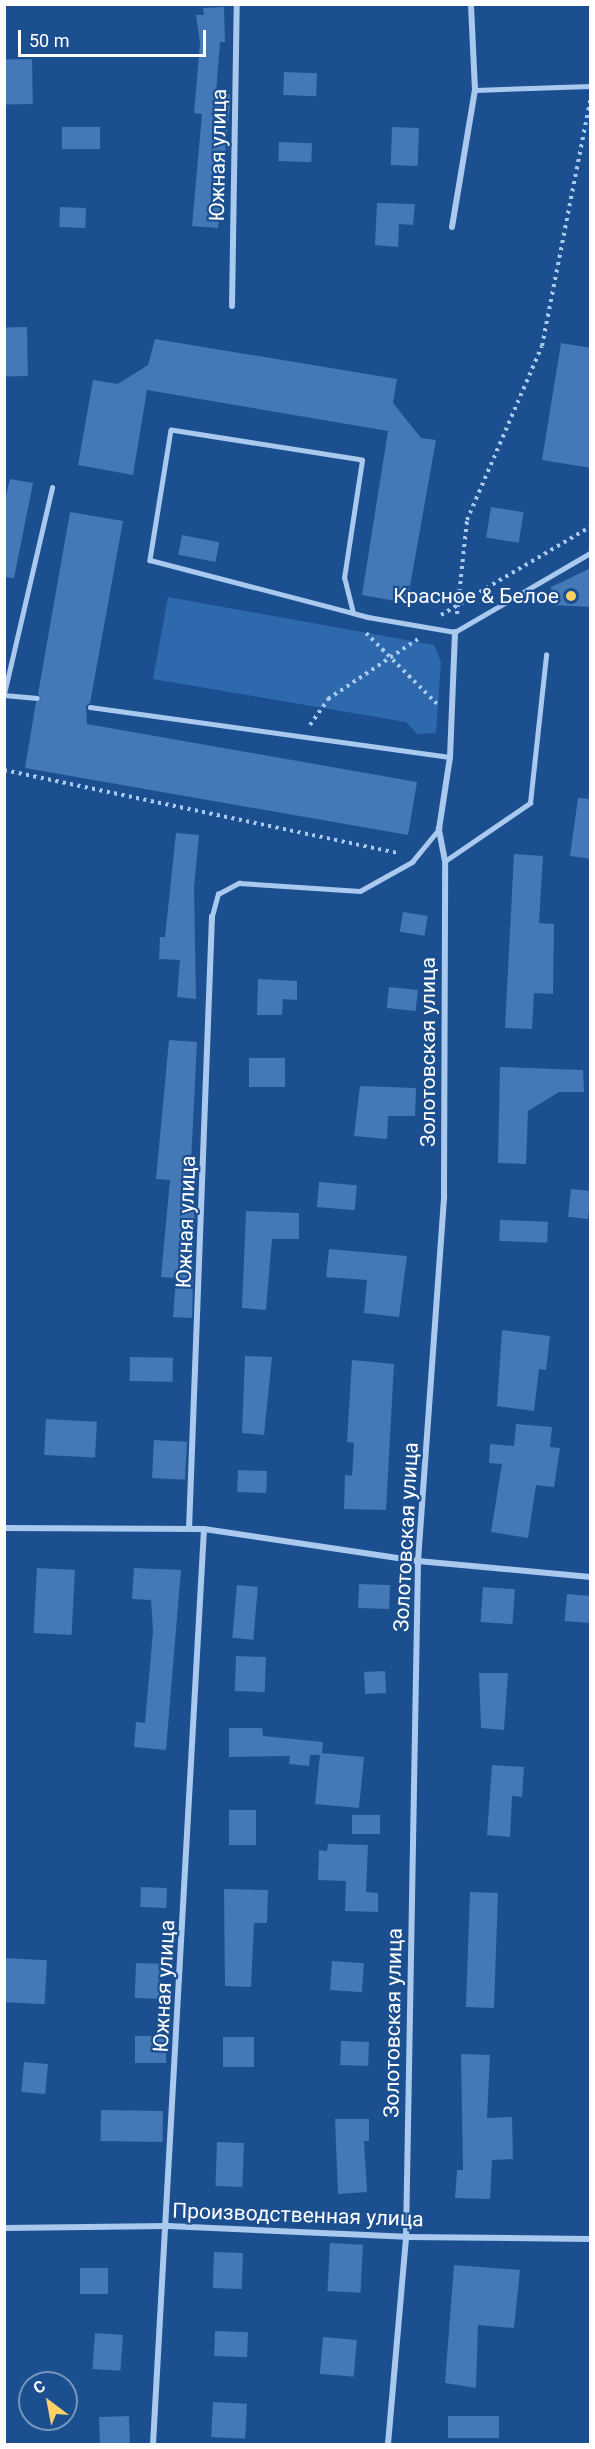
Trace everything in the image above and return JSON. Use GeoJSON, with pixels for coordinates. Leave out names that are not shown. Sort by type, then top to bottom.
{"type":"FeatureCollection","features":[{"type":"Feature","properties":{"kind":"street","name":"Южная улица"},"geometry":{"type":"LineString","coordinates":[[232,306],[237,4]]}},
{"type":"Feature","properties":{"kind":"street"},"geometry":{"type":"LineString","coordinates":[[452,227],[475,90],[471,4]]}},
{"type":"Feature","properties":{"kind":"street","name":"Золотовская улица"},"geometry":{"type":"LineString","coordinates":[[387,2445],[406,2237],[418,1561],[444,1195],[446,861],[439,829],[450,757],[455,632]]}},
{"type":"Feature","properties":{"kind":"street","name":"Южная улица"},"geometry":{"type":"LineString","coordinates":[[189,1529],[212,915]]}},
{"type":"Feature","properties":{"kind":"street"},"geometry":{"type":"LineString","coordinates":[[4,1528],[204,1529],[418,1561],[591,1577]]}},
{"type":"Feature","properties":{"kind":"street","name":"Южная улица"},"geometry":{"type":"LineString","coordinates":[[153,2445],[168,2226],[204,1529]]}},
{"type":"Feature","properties":{"kind":"street","name":"Производственная улица"},"geometry":{"type":"LineString","coordinates":[[4,2228],[168,2226],[406,2237],[591,2240]]}},
{"type":"Feature","properties":{"kind":"lane"},"geometry":{"type":"LineString","coordinates":[[475,90],[591,86]]}},
{"type":"Feature","properties":{"kind":"lane"},"geometry":{"type":"LineString","coordinates":[[353,614],[344,578],[362,460],[171,430],[150,560],[353,614],[428,624],[455,632],[591,553]]}},
{"type":"Feature","properties":{"kind":"lane"},"geometry":{"type":"LineString","coordinates":[[37,698],[4,694],[52,488]]}},
{"type":"Feature","properties":{"kind":"lane"},"geometry":{"type":"LineString","coordinates":[[446,861],[530,802],[546,655]]}},
{"type":"Feature","properties":{"kind":"lane"},"geometry":{"type":"LineString","coordinates":[[90,707],[300,738],[450,757]]}},
{"type":"Feature","properties":{"kind":"lane"},"geometry":{"type":"LineString","coordinates":[[212,915],[218,894],[233,885],[360,891],[417,857],[439,829]]}},
{"type":"Feature","properties":{"kind":"path"},"geometry":{"type":"LineString","coordinates":[[455,632],[467,520],[542,346],[591,101]]}},
{"type":"Feature","properties":{"kind":"path"},"geometry":{"type":"LineString","coordinates":[[300,738],[328,699],[417,641],[428,624],[458,604],[591,527]]}},
{"type":"Feature","properties":{"kind":"path"},"geometry":{"type":"LineString","coordinates":[[361,615],[366,633],[439,705],[452,706]]}},
{"type":"Feature","properties":{"kind":"path"},"geometry":{"type":"LineString","coordinates":[[4,771],[417,857]]}},
{"type":"Feature","properties":{"kind":"shaded area"},"geometry":{"type":"Polygon","coordinates":[[[168,597],[434,645],[441,662],[436,733],[417,734],[406,722],[153,679],[168,597]]]}},
{"type":"Feature","properties":{"kind":"building"},"geometry":{"type":"Polygon","coordinates":[[[224,7],[225,42],[220,42],[216,93],[230,94],[230,103],[218,228],[192,226],[202,114],[194,113],[200,43],[196,15],[204,15],[203,8],[224,7]]]}},
{"type":"Feature","properties":{"kind":"building"},"geometry":{"type":"Polygon","coordinates":[[[4,59],[32,59],[33,104],[5,104],[4,59]]]}},
{"type":"Feature","properties":{"kind":"building"},"geometry":{"type":"Polygon","coordinates":[[[284,72],[317,73],[316,96],[283,95],[284,72]]]}},
{"type":"Feature","properties":{"kind":"building"},"geometry":{"type":"Polygon","coordinates":[[[62,127],[100,127],[100,149],[62,149],[62,127]]]}},
{"type":"Feature","properties":{"kind":"building"},"geometry":{"type":"Polygon","coordinates":[[[392,127],[419,128],[418,166],[391,165],[392,127]]]}},
{"type":"Feature","properties":{"kind":"building"},"geometry":{"type":"Polygon","coordinates":[[[279,142],[312,143],[311,162],[278,161],[279,142]]]}},
{"type":"Feature","properties":{"kind":"building"},"geometry":{"type":"Polygon","coordinates":[[[377,203],[415,204],[413,225],[399,224],[398,247],[375,245],[377,203]]]}},
{"type":"Feature","properties":{"kind":"building"},"geometry":{"type":"Polygon","coordinates":[[[60,207],[86,208],[85,228],[59,227],[60,207]]]}},
{"type":"Feature","properties":{"kind":"building"},"geometry":{"type":"Polygon","coordinates":[[[4,327],[27,327],[28,376],[5,376],[4,327]]]}},
{"type":"Feature","properties":{"kind":"building"},"geometry":{"type":"Polygon","coordinates":[[[155,339],[397,379],[393,403],[421,438],[436,440],[407,603],[362,595],[388,431],[147,390],[133,475],[78,465],[93,380],[118,384],[148,365],[155,339]]]}},
{"type":"Feature","properties":{"kind":"building"},"geometry":{"type":"Polygon","coordinates":[[[561,343],[591,348],[591,468],[542,460],[561,343]]]}},
{"type":"Feature","properties":{"kind":"building"},"geometry":{"type":"Polygon","coordinates":[[[10,479],[33,483],[14,578],[4,577],[4,504],[10,479]]]}},
{"type":"Feature","properties":{"kind":"building"},"geometry":{"type":"Polygon","coordinates":[[[491,507],[524,512],[519,543],[486,538],[491,507]]]}},
{"type":"Feature","properties":{"kind":"building"},"geometry":{"type":"Polygon","coordinates":[[[70,512],[123,521],[90,703],[86,706],[87,724],[417,782],[408,835],[25,768],[36,702],[41,699],[38,694],[70,512]]]}},
{"type":"Feature","properties":{"kind":"building"},"geometry":{"type":"Polygon","coordinates":[[[182,535],[219,542],[215,562],[178,555],[182,535]]]}},
{"type":"Feature","properties":{"kind":"building","name":"Красное & Белое"},"geometry":{"type":"Polygon","coordinates":[[[591,568],[591,607],[550,605],[551,587],[591,568]]]}},
{"type":"Feature","properties":{"kind":"building"},"geometry":{"type":"Polygon","coordinates":[[[578,798],[591,799],[591,859],[570,856],[578,798]]]}},
{"type":"Feature","properties":{"kind":"building"},"geometry":{"type":"Polygon","coordinates":[[[176,833],[199,835],[194,888],[196,999],[177,997],[180,960],[159,959],[160,937],[165,937],[176,833]]]}},
{"type":"Feature","properties":{"kind":"building"},"geometry":{"type":"Polygon","coordinates":[[[514,854],[543,856],[539,923],[554,924],[553,994],[534,993],[532,1029],[505,1028],[514,854]]]}},
{"type":"Feature","properties":{"kind":"building"},"geometry":{"type":"Polygon","coordinates":[[[403,912],[428,916],[425,936],[400,932],[403,912]]]}},
{"type":"Feature","properties":{"kind":"building"},"geometry":{"type":"Polygon","coordinates":[[[258,979],[297,981],[297,1000],[283,999],[282,1015],[257,1015],[258,979]]]}},
{"type":"Feature","properties":{"kind":"building"},"geometry":{"type":"Polygon","coordinates":[[[389,987],[418,990],[416,1011],[387,1008],[389,987]]]}},
{"type":"Feature","properties":{"kind":"building"},"geometry":{"type":"Polygon","coordinates":[[[169,1040],[197,1042],[189,1203],[195,1204],[192,1318],[173,1317],[176,1278],[161,1277],[170,1180],[156,1179],[169,1040]]]}},
{"type":"Feature","properties":{"kind":"building"},"geometry":{"type":"Polygon","coordinates":[[[249,1058],[285,1058],[285,1087],[249,1087],[249,1058]]]}},
{"type":"Feature","properties":{"kind":"building"},"geometry":{"type":"Polygon","coordinates":[[[500,1067],[583,1070],[584,1092],[559,1092],[528,1111],[526,1164],[498,1163],[500,1067]]]}},
{"type":"Feature","properties":{"kind":"building"},"geometry":{"type":"Polygon","coordinates":[[[360,1086],[416,1088],[415,1116],[388,1116],[387,1139],[354,1136],[360,1086]]]}},
{"type":"Feature","properties":{"kind":"building"},"geometry":{"type":"Polygon","coordinates":[[[319,1182],[357,1185],[355,1210],[317,1207],[319,1182]]]}},
{"type":"Feature","properties":{"kind":"building"},"geometry":{"type":"Polygon","coordinates":[[[571,1189],[590,1191],[588,1219],[568,1217],[571,1189]]]}},
{"type":"Feature","properties":{"kind":"building"},"geometry":{"type":"Polygon","coordinates":[[[246,1211],[299,1213],[299,1239],[272,1239],[266,1310],[242,1308],[246,1211]]]}},
{"type":"Feature","properties":{"kind":"building"},"geometry":{"type":"Polygon","coordinates":[[[500,1220],[548,1222],[547,1243],[499,1241],[500,1220]]]}},
{"type":"Feature","properties":{"kind":"building"},"geometry":{"type":"Polygon","coordinates":[[[329,1249],[407,1256],[399,1317],[364,1313],[367,1280],[326,1277],[329,1249]]]}},
{"type":"Feature","properties":{"kind":"building"},"geometry":{"type":"Polygon","coordinates":[[[502,1330],[550,1336],[546,1370],[539,1369],[534,1411],[497,1406],[502,1330]]]}},
{"type":"Feature","properties":{"kind":"building"},"geometry":{"type":"Polygon","coordinates":[[[245,1356],[272,1357],[264,1435],[242,1433],[245,1356]]]}},
{"type":"Feature","properties":{"kind":"building"},"geometry":{"type":"Polygon","coordinates":[[[130,1357],[173,1358],[173,1382],[130,1381],[130,1357]]]}},
{"type":"Feature","properties":{"kind":"building"},"geometry":{"type":"Polygon","coordinates":[[[352,1360],[394,1364],[386,1510],[344,1509],[345,1475],[352,1476],[354,1443],[347,1442],[352,1360]]]}},
{"type":"Feature","properties":{"kind":"building"},"geometry":{"type":"Polygon","coordinates":[[[46,1419],[97,1422],[95,1458],[44,1455],[46,1419]]]}},
{"type":"Feature","properties":{"kind":"building"},"geometry":{"type":"Polygon","coordinates":[[[516,1424],[552,1427],[550,1447],[560,1448],[554,1487],[536,1485],[528,1538],[491,1532],[502,1464],[489,1463],[490,1444],[514,1446],[516,1424]]]}},
{"type":"Feature","properties":{"kind":"building"},"geometry":{"type":"Polygon","coordinates":[[[154,1440],[187,1442],[185,1480],[152,1478],[154,1440]]]}},
{"type":"Feature","properties":{"kind":"building"},"geometry":{"type":"Polygon","coordinates":[[[238,1470],[267,1471],[266,1493],[237,1492],[238,1470]]]}},
{"type":"Feature","properties":{"kind":"building"},"geometry":{"type":"Polygon","coordinates":[[[37,1568],[75,1570],[72,1635],[34,1633],[37,1568]]]}},
{"type":"Feature","properties":{"kind":"building"},"geometry":{"type":"Polygon","coordinates":[[[134,1568],[181,1570],[166,1750],[134,1747],[136,1722],[145,1723],[153,1631],[151,1600],[132,1599],[134,1568]]]}},
{"type":"Feature","properties":{"kind":"building"},"geometry":{"type":"Polygon","coordinates":[[[359,1584],[390,1585],[389,1609],[358,1608],[359,1584]]]}},
{"type":"Feature","properties":{"kind":"building"},"geometry":{"type":"Polygon","coordinates":[[[237,1585],[258,1587],[253,1640],[232,1638],[237,1585]]]}},
{"type":"Feature","properties":{"kind":"building"},"geometry":{"type":"Polygon","coordinates":[[[483,1587],[515,1589],[512,1624],[481,1622],[483,1587]]]}},
{"type":"Feature","properties":{"kind":"building"},"geometry":{"type":"Polygon","coordinates":[[[567,1594],[590,1596],[589,1623],[565,1621],[567,1594]]]}},
{"type":"Feature","properties":{"kind":"building"},"geometry":{"type":"Polygon","coordinates":[[[236,1656],[266,1657],[265,1692],[235,1691],[236,1656]]]}},
{"type":"Feature","properties":{"kind":"building"},"geometry":{"type":"Polygon","coordinates":[[[385,1671],[386,1693],[365,1694],[364,1672],[385,1671]]]}},
{"type":"Feature","properties":{"kind":"building"},"geometry":{"type":"Polygon","coordinates":[[[479,1673],[508,1673],[504,1730],[481,1728],[479,1673]]]}},
{"type":"Feature","properties":{"kind":"building"},"geometry":{"type":"Polygon","coordinates":[[[229,1728],[262,1728],[263,1736],[323,1742],[322,1753],[364,1757],[359,1808],[315,1804],[320,1755],[310,1755],[309,1766],[289,1764],[290,1756],[229,1757],[229,1728]]]}},
{"type":"Feature","properties":{"kind":"building"},"geometry":{"type":"Polygon","coordinates":[[[492,1765],[524,1767],[522,1797],[512,1796],[510,1837],[487,1835],[492,1765]]]}},
{"type":"Feature","properties":{"kind":"building"},"geometry":{"type":"Polygon","coordinates":[[[229,1810],[256,1810],[256,1845],[229,1845],[229,1810]]]}},
{"type":"Feature","properties":{"kind":"building"},"geometry":{"type":"Polygon","coordinates":[[[352,1815],[380,1815],[380,1834],[352,1834],[352,1815]]]}},
{"type":"Feature","properties":{"kind":"building"},"geometry":{"type":"Polygon","coordinates":[[[328,1844],[368,1845],[366,1892],[378,1893],[378,1912],[345,1911],[346,1881],[318,1880],[319,1850],[327,1851],[328,1844]]]}},
{"type":"Feature","properties":{"kind":"building"},"geometry":{"type":"Polygon","coordinates":[[[141,1887],[167,1888],[166,1908],[140,1907],[141,1887]]]}},
{"type":"Feature","properties":{"kind":"building"},"geometry":{"type":"Polygon","coordinates":[[[224,1889],[268,1890],[267,1923],[254,1923],[251,1987],[225,1986],[224,1889]]]}},
{"type":"Feature","properties":{"kind":"building"},"geometry":{"type":"Polygon","coordinates":[[[470,1892],[498,1893],[494,2008],[466,2007],[470,1892]]]}},
{"type":"Feature","properties":{"kind":"building"},"geometry":{"type":"Polygon","coordinates":[[[4,1958],[47,1960],[45,2004],[4,2002],[4,1958]]]}},
{"type":"Feature","properties":{"kind":"building"},"geometry":{"type":"Polygon","coordinates":[[[332,1961],[364,1963],[362,1992],[330,1990],[332,1961]]]}},
{"type":"Feature","properties":{"kind":"building"},"geometry":{"type":"Polygon","coordinates":[[[136,1963],[160,1964],[159,1999],[135,1998],[136,1963]]]}},
{"type":"Feature","properties":{"kind":"building"},"geometry":{"type":"Polygon","coordinates":[[[135,2036],[166,2036],[166,2063],[135,2063],[135,2036]]]}},
{"type":"Feature","properties":{"kind":"building"},"geometry":{"type":"Polygon","coordinates":[[[223,2037],[254,2037],[254,2067],[223,2067],[223,2037]]]}},
{"type":"Feature","properties":{"kind":"building"},"geometry":{"type":"Polygon","coordinates":[[[341,2041],[369,2042],[368,2066],[340,2065],[341,2041]]]}},
{"type":"Feature","properties":{"kind":"building"},"geometry":{"type":"Polygon","coordinates":[[[461,2054],[490,2055],[487,2118],[512,2117],[513,2159],[492,2160],[490,2199],[455,2198],[457,2170],[463,2170],[461,2054]]]}},
{"type":"Feature","properties":{"kind":"building"},"geometry":{"type":"Polygon","coordinates":[[[24,2062],[48,2064],[45,2094],[21,2092],[24,2062]]]}},
{"type":"Feature","properties":{"kind":"building"},"geometry":{"type":"Polygon","coordinates":[[[101,2110],[163,2111],[162,2142],[100,2141],[101,2110]]]}},
{"type":"Feature","properties":{"kind":"building"},"geometry":{"type":"Polygon","coordinates":[[[335,2119],[369,2119],[369,2141],[364,2141],[367,2192],[338,2194],[335,2119]]]}},
{"type":"Feature","properties":{"kind":"building"},"geometry":{"type":"Polygon","coordinates":[[[217,2142],[244,2143],[242,2187],[215,2186],[217,2142]]]}},
{"type":"Feature","properties":{"kind":"building"},"geometry":{"type":"Polygon","coordinates":[[[330,2243],[363,2245],[360,2293],[327,2291],[330,2243]]]}},
{"type":"Feature","properties":{"kind":"building"},"geometry":{"type":"Polygon","coordinates":[[[214,2252],[243,2253],[242,2289],[213,2288],[214,2252]]]}},
{"type":"Feature","properties":{"kind":"building"},"geometry":{"type":"Polygon","coordinates":[[[454,2265],[520,2270],[514,2328],[478,2325],[476,2388],[445,2383],[454,2265]]]}},
{"type":"Feature","properties":{"kind":"building"},"geometry":{"type":"Polygon","coordinates":[[[80,2268],[108,2268],[108,2294],[80,2294],[80,2268]]]}},
{"type":"Feature","properties":{"kind":"building"},"geometry":{"type":"Polygon","coordinates":[[[215,2331],[248,2332],[247,2357],[214,2356],[215,2331]]]}},
{"type":"Feature","properties":{"kind":"building"},"geometry":{"type":"Polygon","coordinates":[[[95,2333],[123,2335],[120,2371],[92,2369],[95,2333]]]}},
{"type":"Feature","properties":{"kind":"building"},"geometry":{"type":"Polygon","coordinates":[[[323,2337],[357,2340],[354,2377],[320,2374],[323,2337]]]}},
{"type":"Feature","properties":{"kind":"building"},"geometry":{"type":"Polygon","coordinates":[[[213,2402],[247,2404],[245,2439],[211,2437],[213,2402]]]}},
{"type":"Feature","properties":{"kind":"building"},"geometry":{"type":"Polygon","coordinates":[[[129,2416],[130,2444],[100,2444],[99,2417],[129,2416]]]}},
{"type":"Feature","properties":{"kind":"building"},"geometry":{"type":"Polygon","coordinates":[[[448,2416],[499,2416],[499,2438],[448,2438],[448,2416]]]}},
{"type":"Feature","properties":{"kind":"place","name":"Красное & Белое"},"geometry":{"type":"Point","coordinates":[571,596]}}]}
